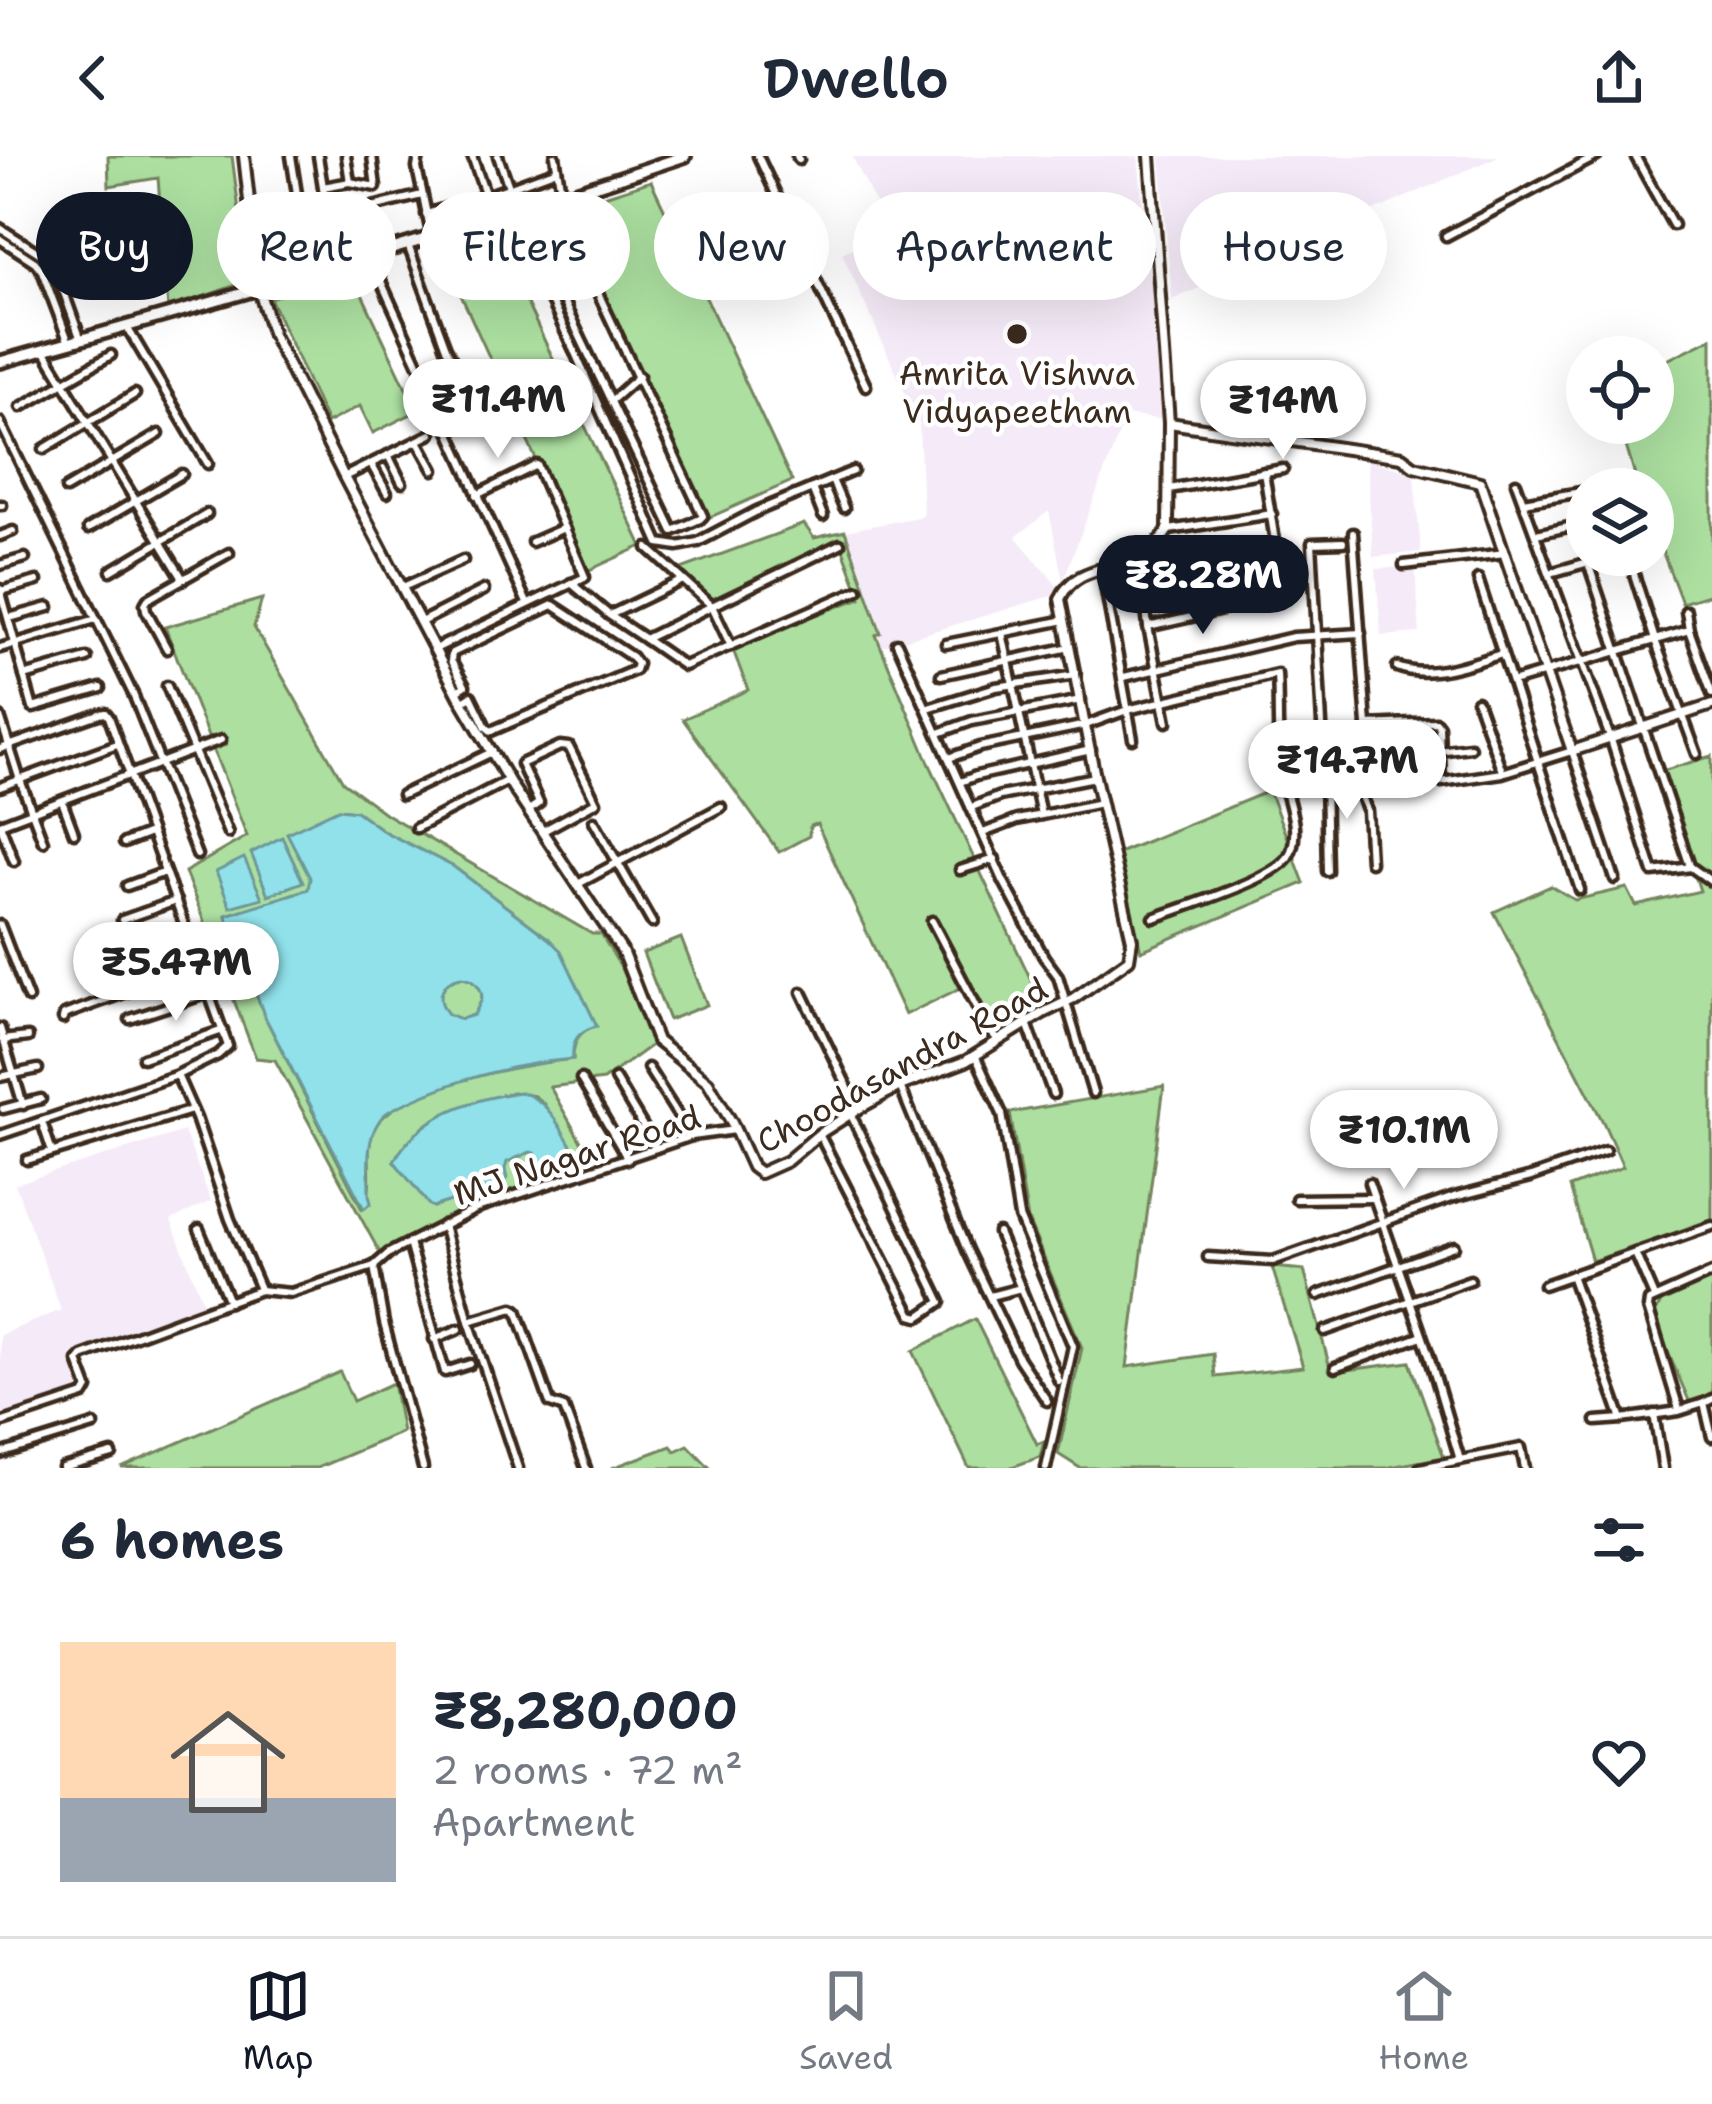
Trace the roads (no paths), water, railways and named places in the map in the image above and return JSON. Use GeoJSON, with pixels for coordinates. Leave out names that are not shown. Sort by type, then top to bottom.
{"type":"FeatureCollection","features":[{"type":"Feature","properties":{"kind":"main road"},"geometry":{"type":"LineString","coordinates":[[577,192],[685,156]]}},
{"type":"Feature","properties":{"kind":"main road"},"geometry":{"type":"LineString","coordinates":[[396,248],[420,242]]}},
{"type":"Feature","properties":{"kind":"main road"},"geometry":{"type":"LineString","coordinates":[[0,362],[223,300]]}},
{"type":"Feature","properties":{"kind":"street","name":"Choodasandra Road"},"geometry":{"type":"LineString","coordinates":[[244,156],[248,192]]}},
{"type":"Feature","properties":{"kind":"street"},"geometry":{"type":"LineString","coordinates":[[291,156],[297,192]]}},
{"type":"Feature","properties":{"kind":"street"},"geometry":{"type":"LineString","coordinates":[[318,156],[324,192]]}},
{"type":"Feature","properties":{"kind":"street"},"geometry":{"type":"LineString","coordinates":[[346,156],[350,182]]}},
{"type":"Feature","properties":{"kind":"street"},"geometry":{"type":"LineString","coordinates":[[323,187],[350,182],[376,187],[372,156]]}},
{"type":"Feature","properties":{"kind":"street"},"geometry":{"type":"LineString","coordinates":[[419,156],[421,192]]}},
{"type":"Feature","properties":{"kind":"street"},"geometry":{"type":"LineString","coordinates":[[472,156],[485,192]]}},
{"type":"Feature","properties":{"kind":"street"},"geometry":{"type":"LineString","coordinates":[[498,156],[509,188]]}},
{"type":"Feature","properties":{"kind":"street"},"geometry":{"type":"LineString","coordinates":[[555,156],[561,192]]}},
{"type":"Feature","properties":{"kind":"street"},"geometry":{"type":"LineString","coordinates":[[758,156],[866,386]]}},
{"type":"Feature","properties":{"kind":"street"},"geometry":{"type":"LineString","coordinates":[[946,644],[1065,620],[1060,599],[1066,586],[1087,573],[1140,558],[1168,530],[1169,423],[1150,156]]}},
{"type":"Feature","properties":{"kind":"street"},"geometry":{"type":"LineString","coordinates":[[1446,236],[1597,156]]}},
{"type":"Feature","properties":{"kind":"street"},"geometry":{"type":"LineString","coordinates":[[1635,156],[1672,225]]}},
{"type":"Feature","properties":{"kind":"street"},"geometry":{"type":"LineString","coordinates":[[498,192],[556,170]]}},
{"type":"Feature","properties":{"kind":"street"},"geometry":{"type":"LineString","coordinates":[[0,228],[36,253]]}},
{"type":"Feature","properties":{"kind":"street"},"geometry":{"type":"LineString","coordinates":[[0,239],[36,263]]}},
{"type":"Feature","properties":{"kind":"street"},"geometry":{"type":"LineString","coordinates":[[408,245],[446,348],[476,406]]}},
{"type":"Feature","properties":{"kind":"street"},"geometry":{"type":"LineString","coordinates":[[53,300],[69,343]]}},
{"type":"Feature","properties":{"kind":"street"},"geometry":{"type":"LineString","coordinates":[[67,300],[82,340]]}},
{"type":"Feature","properties":{"kind":"street","name":"Choodasandra Road"},"geometry":{"type":"LineString","coordinates":[[262,300],[273,335],[435,649],[508,780],[547,829],[622,951],[656,1041],[708,1082],[752,1167],[760,1173],[787,1161],[819,1134],[900,1086],[975,1055],[1129,958],[1132,940],[1065,620]]}},
{"type":"Feature","properties":{"kind":"street"},"geometry":{"type":"LineString","coordinates":[[390,300],[526,603]]}},
{"type":"Feature","properties":{"kind":"street"},"geometry":{"type":"LineString","coordinates":[[550,300],[659,543],[698,542],[853,471]]}},
{"type":"Feature","properties":{"kind":"street"},"geometry":{"type":"LineString","coordinates":[[562,300],[673,531],[703,516],[602,300]]}},
{"type":"Feature","properties":{"kind":"street"},"geometry":{"type":"LineString","coordinates":[[127,327],[208,464]]}},
{"type":"Feature","properties":{"kind":"street"},"geometry":{"type":"LineString","coordinates":[[44,350],[183,579]]}},
{"type":"Feature","properties":{"kind":"street"},"geometry":{"type":"LineString","coordinates":[[21,407],[111,355]]}},
{"type":"Feature","properties":{"kind":"street"},"geometry":{"type":"LineString","coordinates":[[612,400],[639,376]]}},
{"type":"Feature","properties":{"kind":"street"},"geometry":{"type":"LineString","coordinates":[[44,448],[135,394]]}},
{"type":"Feature","properties":{"kind":"street"},"geometry":{"type":"LineString","coordinates":[[0,422],[133,694],[197,855]]}},
{"type":"Feature","properties":{"kind":"street"},"geometry":{"type":"LineString","coordinates":[[1169,423],[1402,457],[1414,466],[1480,482],[1615,879]]}},
{"type":"Feature","properties":{"kind":"street"},"geometry":{"type":"LineString","coordinates":[[66,489],[159,434]]}},
{"type":"Feature","properties":{"kind":"street"},"geometry":{"type":"LineString","coordinates":[[344,477],[431,434]]}},
{"type":"Feature","properties":{"kind":"street"},"geometry":{"type":"LineString","coordinates":[[418,440],[434,470]]}},
{"type":"Feature","properties":{"kind":"street"},"geometry":{"type":"LineString","coordinates":[[388,455],[402,483]]}},
{"type":"Feature","properties":{"kind":"street"},"geometry":{"type":"LineString","coordinates":[[371,464],[387,493]]}},
{"type":"Feature","properties":{"kind":"street"},"geometry":{"type":"LineString","coordinates":[[435,649],[585,577],[537,465],[477,495]]}},
{"type":"Feature","properties":{"kind":"street"},"geometry":{"type":"LineString","coordinates":[[1169,489],[1283,469]]}},
{"type":"Feature","properties":{"kind":"street"},"geometry":{"type":"LineString","coordinates":[[1148,627],[1275,598],[1279,593],[1264,472]]}},
{"type":"Feature","properties":{"kind":"street"},"geometry":{"type":"LineString","coordinates":[[88,529],[182,474]]}},
{"type":"Feature","properties":{"kind":"street"},"geometry":{"type":"LineString","coordinates":[[832,480],[844,508]]}},
{"type":"Feature","properties":{"kind":"street"},"geometry":{"type":"LineString","coordinates":[[1516,483],[1611,740],[1653,872],[1690,867]]}},
{"type":"Feature","properties":{"kind":"street"},"geometry":{"type":"LineString","coordinates":[[812,488],[823,517]]}},
{"type":"Feature","properties":{"kind":"street"},"geometry":{"type":"LineString","coordinates":[[1523,502],[1566,495]]}},
{"type":"Feature","properties":{"kind":"street"},"geometry":{"type":"LineString","coordinates":[[111,571],[207,514]]}},
{"type":"Feature","properties":{"kind":"street"},"geometry":{"type":"LineString","coordinates":[[1168,530],[1272,514]]}},
{"type":"Feature","properties":{"kind":"street"},"geometry":{"type":"LineString","coordinates":[[532,542],[564,528]]}},
{"type":"Feature","properties":{"kind":"street"},"geometry":{"type":"LineString","coordinates":[[1536,534],[1566,528]]}},
{"type":"Feature","properties":{"kind":"street"},"geometry":{"type":"LineString","coordinates":[[0,536],[13,531]]}},
{"type":"Feature","properties":{"kind":"street"},"geometry":{"type":"LineString","coordinates":[[1286,786],[1355,775],[1366,762],[1353,533]]}},
{"type":"Feature","properties":{"kind":"street"},"geometry":{"type":"LineString","coordinates":[[1327,871],[1312,543],[1342,542]]}},
{"type":"Feature","properties":{"kind":"street"},"geometry":{"type":"LineString","coordinates":[[645,639],[840,544]]}},
{"type":"Feature","properties":{"kind":"street"},"geometry":{"type":"LineString","coordinates":[[648,548],[712,606],[730,646]]}},
{"type":"Feature","properties":{"kind":"street"},"geometry":{"type":"LineString","coordinates":[[167,649],[145,604],[148,599],[229,553]]}},
{"type":"Feature","properties":{"kind":"street"},"geometry":{"type":"LineString","coordinates":[[1404,565],[1504,554]]}},
{"type":"Feature","properties":{"kind":"street"},"geometry":{"type":"LineString","coordinates":[[0,565],[25,558]]}},
{"type":"Feature","properties":{"kind":"street"},"geometry":{"type":"LineString","coordinates":[[1140,558],[1167,722]]}},
{"type":"Feature","properties":{"kind":"street"},"geometry":{"type":"LineString","coordinates":[[403,587],[463,560]]}},
{"type":"Feature","properties":{"kind":"street"},"geometry":{"type":"LineString","coordinates":[[1145,589],[1278,560]]}},
{"type":"Feature","properties":{"kind":"street"},"geometry":{"type":"LineString","coordinates":[[1102,569],[1133,739]]}},
{"type":"Feature","properties":{"kind":"street"},"geometry":{"type":"LineString","coordinates":[[1550,573],[1566,569]]}},
{"type":"Feature","properties":{"kind":"street"},"geometry":{"type":"LineString","coordinates":[[1593,576],[1690,867],[1712,883]]}},
{"type":"Feature","properties":{"kind":"street"},"geometry":{"type":"LineString","coordinates":[[1634,576],[1697,754]]}},
{"type":"Feature","properties":{"kind":"street"},"geometry":{"type":"LineString","coordinates":[[1478,579],[1580,890]]}},
{"type":"Feature","properties":{"kind":"street"},"geometry":{"type":"LineString","coordinates":[[609,615],[682,580]]}},
{"type":"Feature","properties":{"kind":"street"},"geometry":{"type":"LineString","coordinates":[[37,581],[0,590],[33,708],[101,688]]}},
{"type":"Feature","properties":{"kind":"street"},"geometry":{"type":"LineString","coordinates":[[571,583],[684,666],[858,590]]}},
{"type":"Feature","properties":{"kind":"street"},"geometry":{"type":"LineString","coordinates":[[421,622],[484,590]]}},
{"type":"Feature","properties":{"kind":"street"},"geometry":{"type":"LineString","coordinates":[[553,604],[638,664],[635,670],[491,731],[464,694],[452,653],[553,604]]}},
{"type":"Feature","properties":{"kind":"street"},"geometry":{"type":"LineString","coordinates":[[9,619],[49,607]]}},
{"type":"Feature","properties":{"kind":"street"},"geometry":{"type":"LineString","coordinates":[[1686,611],[1712,694]]}},
{"type":"Feature","properties":{"kind":"street"},"geometry":{"type":"LineString","coordinates":[[0,648],[96,619]]}},
{"type":"Feature","properties":{"kind":"street"},"geometry":{"type":"LineString","coordinates":[[1512,682],[1689,630]]}},
{"type":"Feature","properties":{"kind":"street"},"geometry":{"type":"LineString","coordinates":[[1002,633],[1042,815]]}},
{"type":"Feature","properties":{"kind":"street"},"geometry":{"type":"LineString","coordinates":[[1124,677],[1293,637],[1361,633]]}},
{"type":"Feature","properties":{"kind":"street"},"geometry":{"type":"LineString","coordinates":[[897,643],[994,859],[1030,933],[1058,976],[1093,1093]]}},
{"type":"Feature","properties":{"kind":"street"},"geometry":{"type":"LineString","coordinates":[[941,675],[1070,647]]}},
{"type":"Feature","properties":{"kind":"street"},"geometry":{"type":"LineString","coordinates":[[1397,668],[1412,673],[1502,653]]}},
{"type":"Feature","properties":{"kind":"street"},"geometry":{"type":"LineString","coordinates":[[24,676],[87,658]]}},
{"type":"Feature","properties":{"kind":"street"},"geometry":{"type":"LineString","coordinates":[[949,758],[1277,674],[1283,781],[1294,839],[1287,859],[1263,877],[1154,918]]}},
{"type":"Feature","properties":{"kind":"street"},"geometry":{"type":"LineString","coordinates":[[927,709],[958,697],[1076,675]]}},
{"type":"Feature","properties":{"kind":"street"},"geometry":{"type":"LineString","coordinates":[[167,686],[228,833]]}},
{"type":"Feature","properties":{"kind":"street"},"geometry":{"type":"LineString","coordinates":[[938,734],[972,721],[1081,700]]}},
{"type":"Feature","properties":{"kind":"street"},"geometry":{"type":"LineString","coordinates":[[1477,701],[1502,773]]}},
{"type":"Feature","properties":{"kind":"street"},"geometry":{"type":"LineString","coordinates":[[1367,725],[1436,722],[1441,782],[1502,773],[1712,705]]}},
{"type":"Feature","properties":{"kind":"street"},"geometry":{"type":"LineString","coordinates":[[0,1135],[177,1075],[228,1046],[106,713],[4,748]]}},
{"type":"Feature","properties":{"kind":"street"},"geometry":{"type":"LineString","coordinates":[[0,717],[4,748],[43,842]]}},
{"type":"Feature","properties":{"kind":"street"},"geometry":{"type":"LineString","coordinates":[[1403,724],[1403,766]]}},
{"type":"Feature","properties":{"kind":"street"},"geometry":{"type":"LineString","coordinates":[[14,861],[0,824],[221,740]]}},
{"type":"Feature","properties":{"kind":"street"},"geometry":{"type":"LineString","coordinates":[[0,787],[117,744]]}},
{"type":"Feature","properties":{"kind":"street"},"geometry":{"type":"LineString","coordinates":[[529,811],[539,803],[521,764],[560,746],[569,747],[596,802],[547,829]]}},
{"type":"Feature","properties":{"kind":"street"},"geometry":{"type":"LineString","coordinates":[[1438,751],[1470,747]]}},
{"type":"Feature","properties":{"kind":"street"},"geometry":{"type":"LineString","coordinates":[[960,782],[1090,750]]}},
{"type":"Feature","properties":{"kind":"street"},"geometry":{"type":"LineString","coordinates":[[402,795],[492,752]]}},
{"type":"Feature","properties":{"kind":"street"},"geometry":{"type":"LineString","coordinates":[[1355,775],[1367,811],[1370,862]]}},
{"type":"Feature","properties":{"kind":"street"},"geometry":{"type":"LineString","coordinates":[[971,807],[1000,796],[1095,777]]}},
{"type":"Feature","properties":{"kind":"street"},"geometry":{"type":"LineString","coordinates":[[416,828],[508,780]]}},
{"type":"Feature","properties":{"kind":"street"},"geometry":{"type":"LineString","coordinates":[[62,801],[74,832]]}},
{"type":"Feature","properties":{"kind":"street"},"geometry":{"type":"LineString","coordinates":[[983,833],[1017,820],[1101,803]]}},
{"type":"Feature","properties":{"kind":"street"},"geometry":{"type":"LineString","coordinates":[[578,884],[721,808]]}},
{"type":"Feature","properties":{"kind":"street"},"geometry":{"type":"LineString","coordinates":[[594,821],[652,923]]}},
{"type":"Feature","properties":{"kind":"street"},"geometry":{"type":"LineString","coordinates":[[124,843],[150,833]]}},
{"type":"Feature","properties":{"kind":"street"},"geometry":{"type":"LineString","coordinates":[[960,870],[994,859]]}},
{"type":"Feature","properties":{"kind":"street"},"geometry":{"type":"LineString","coordinates":[[127,886],[165,872]]}},
{"type":"Feature","properties":{"kind":"street"},"geometry":{"type":"LineString","coordinates":[[122,920],[176,902]]}},
{"type":"Feature","properties":{"kind":"street"},"geometry":{"type":"LineString","coordinates":[[932,921],[998,1041]]}},
{"type":"Feature","properties":{"kind":"street"},"geometry":{"type":"LineString","coordinates":[[0,925],[28,998]]}},
{"type":"Feature","properties":{"kind":"street"},"geometry":{"type":"LineString","coordinates":[[130,952],[187,934]]}},
{"type":"Feature","properties":{"kind":"street"},"geometry":{"type":"LineString","coordinates":[[63,1018],[198,966]]}},
{"type":"Feature","properties":{"kind":"street"},"geometry":{"type":"LineString","coordinates":[[802,992],[941,1302],[938,1306],[920,1317],[912,1315],[819,1134]]}},
{"type":"Feature","properties":{"kind":"street"},"geometry":{"type":"LineString","coordinates":[[130,1019],[209,993]]}},
{"type":"Feature","properties":{"kind":"street"},"geometry":{"type":"LineString","coordinates":[[1027,1023],[1053,1094]]}},
{"type":"Feature","properties":{"kind":"street"},"geometry":{"type":"LineString","coordinates":[[0,1028],[22,1105]]}},
{"type":"Feature","properties":{"kind":"street"},"geometry":{"type":"LineString","coordinates":[[143,1058],[223,1030]]}},
{"type":"Feature","properties":{"kind":"street"},"geometry":{"type":"LineString","coordinates":[[2,1040],[28,1037]]}},
{"type":"Feature","properties":{"kind":"street"},"geometry":{"type":"LineString","coordinates":[[975,1055],[1002,1114],[1019,1217],[1073,1346],[1046,1468]]}},
{"type":"Feature","properties":{"kind":"street"},"geometry":{"type":"LineString","coordinates":[[648,1068],[692,1136]]}},
{"type":"Feature","properties":{"kind":"street"},"geometry":{"type":"LineString","coordinates":[[0,1077],[38,1069]]}},
{"type":"Feature","properties":{"kind":"street"},"geometry":{"type":"LineString","coordinates":[[177,1075],[260,1290]]}},
{"type":"Feature","properties":{"kind":"street"},"geometry":{"type":"LineString","coordinates":[[581,1079],[628,1159]]}},
{"type":"Feature","properties":{"kind":"street"},"geometry":{"type":"LineString","coordinates":[[614,1079],[656,1148]]}},
{"type":"Feature","properties":{"kind":"street"},"geometry":{"type":"LineString","coordinates":[[900,1086],[967,1250],[1019,1360],[1047,1401]]}},
{"type":"Feature","properties":{"kind":"street"},"geometry":{"type":"LineString","coordinates":[[3,1109],[41,1099]]}},
{"type":"Feature","properties":{"kind":"street"},"geometry":{"type":"LineString","coordinates":[[27,1160],[192,1110]]}},
{"type":"Feature","properties":{"kind":"street"},"geometry":{"type":"LineString","coordinates":[[42,1121],[52,1152]]}},
{"type":"Feature","properties":{"kind":"street","name":"MJ Nagar Road"},"geometry":{"type":"LineString","coordinates":[[0,1423],[84,1395],[88,1388],[79,1361],[82,1356],[260,1290],[291,1293],[374,1266],[389,1253],[480,1207],[692,1136],[735,1130]]}},
{"type":"Feature","properties":{"kind":"street"},"geometry":{"type":"LineString","coordinates":[[1208,1257],[1273,1262],[1454,1197],[1605,1151]]}},
{"type":"Feature","properties":{"kind":"street"},"geometry":{"type":"LineString","coordinates":[[1369,1183],[1460,1460]]}},
{"type":"Feature","properties":{"kind":"street"},"geometry":{"type":"LineString","coordinates":[[1296,1199],[1374,1198]]}},
{"type":"Feature","properties":{"kind":"street"},"geometry":{"type":"LineString","coordinates":[[443,1225],[518,1468]]}},
{"type":"Feature","properties":{"kind":"street"},"geometry":{"type":"LineString","coordinates":[[1544,1285],[1712,1226]]}},
{"type":"Feature","properties":{"kind":"street"},"geometry":{"type":"LineString","coordinates":[[199,1229],[229,1302]]}},
{"type":"Feature","properties":{"kind":"street"},"geometry":{"type":"LineString","coordinates":[[998,1233],[1059,1382]]}},
{"type":"Feature","properties":{"kind":"street"},"geometry":{"type":"LineString","coordinates":[[409,1243],[445,1372],[470,1364]]}},
{"type":"Feature","properties":{"kind":"street"},"geometry":{"type":"LineString","coordinates":[[1318,1295],[1454,1246]]}},
{"type":"Feature","properties":{"kind":"street"},"geometry":{"type":"LineString","coordinates":[[1635,1253],[1654,1297]]}},
{"type":"Feature","properties":{"kind":"street"},"geometry":{"type":"LineString","coordinates":[[374,1266],[384,1323],[423,1468]]}},
{"type":"Feature","properties":{"kind":"street"},"geometry":{"type":"LineString","coordinates":[[1679,1411],[1649,1301],[1712,1273]]}},
{"type":"Feature","properties":{"kind":"street"},"geometry":{"type":"LineString","coordinates":[[1571,1276],[1622,1419]]}},
{"type":"Feature","properties":{"kind":"street"},"geometry":{"type":"LineString","coordinates":[[1325,1331],[1470,1280]]}},
{"type":"Feature","properties":{"kind":"street"},"geometry":{"type":"LineString","coordinates":[[990,1296],[1022,1288]]}},
{"type":"Feature","properties":{"kind":"street"},"geometry":{"type":"LineString","coordinates":[[469,1321],[517,1310],[550,1403],[564,1408],[586,1468]]}},
{"type":"Feature","properties":{"kind":"street"},"geometry":{"type":"LineString","coordinates":[[434,1339],[459,1329]]}},
{"type":"Feature","properties":{"kind":"street"},"geometry":{"type":"LineString","coordinates":[[1335,1368],[1422,1336]]}},
{"type":"Feature","properties":{"kind":"street"},"geometry":{"type":"LineString","coordinates":[[1597,1421],[1679,1411],[1708,1401],[1712,1437]]}},
{"type":"Feature","properties":{"kind":"street"},"geometry":{"type":"LineString","coordinates":[[1654,1414],[1664,1468]]}},
{"type":"Feature","properties":{"kind":"street"},"geometry":{"type":"LineString","coordinates":[[0,1454],[94,1425]]}},
{"type":"Feature","properties":{"kind":"street"},"geometry":{"type":"LineString","coordinates":[[1420,1468],[1521,1448],[1525,1468]]}},
{"type":"Feature","properties":{"kind":"street"},"geometry":{"type":"LineString","coordinates":[[63,1468],[112,1454]]}},
{"type":"Feature","properties":{"kind":"water"},"geometry":{"type":"Polygon","coordinates":[[[338,809],[356,811],[385,832],[454,867],[561,951],[597,1026],[578,1037],[573,1059],[469,1078],[385,1114],[372,1138],[371,1203],[364,1209],[265,1017],[226,915],[308,889],[310,878],[287,833],[338,809]],[[467,978],[449,982],[441,996],[448,1014],[461,1019],[474,1015],[482,999],[477,984],[467,978]]]}},
{"type":"Feature","properties":{"kind":"water"},"geometry":{"type":"Polygon","coordinates":[[[282,837],[303,882],[268,895],[251,853],[282,837]]]}},
{"type":"Feature","properties":{"kind":"water"},"geometry":{"type":"Polygon","coordinates":[[[244,858],[262,898],[230,907],[216,872],[244,858]]]}},
{"type":"Feature","properties":{"kind":"water"},"geometry":{"type":"Polygon","coordinates":[[[519,1092],[538,1100],[552,1115],[574,1150],[573,1163],[548,1170],[530,1152],[507,1162],[503,1183],[429,1205],[394,1161],[405,1145],[448,1112],[519,1092]]]}},
{"type":"Feature","properties":{"kind":"place","name":"Amrita Vishwa Vidyapeetham"},"geometry":{"type":"Point","coordinates":[1017,334]}}]}
